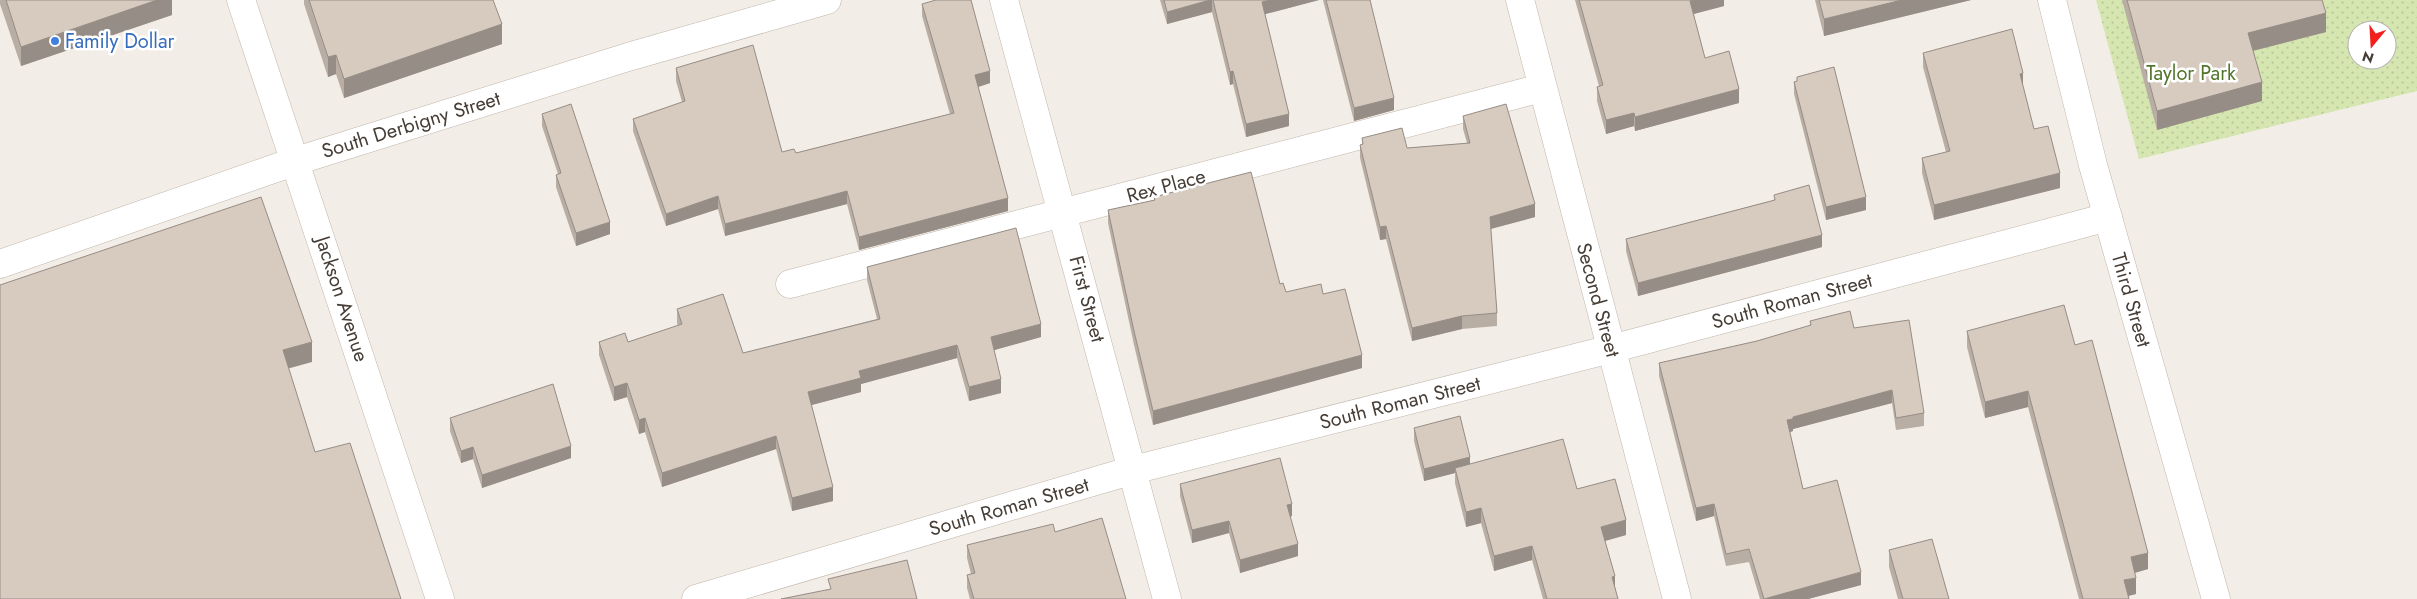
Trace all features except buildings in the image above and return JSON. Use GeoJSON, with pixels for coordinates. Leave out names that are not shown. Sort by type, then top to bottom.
{"type":"FeatureCollection","features":[{"type":"Feature","properties":{"kind":"street","name":"Jackson Avenue"},"geometry":{"type":"LineString","coordinates":[[241,0],[440,599]]}},
{"type":"Feature","properties":{"kind":"street","name":"South Derbigny Street"},"geometry":{"type":"LineString","coordinates":[[0,264],[296,161],[628,57],[828,0]]}},
{"type":"Feature","properties":{"kind":"street","name":"First Street"},"geometry":{"type":"LineString","coordinates":[[1004,0],[1064,213],[1167,599]]}},
{"type":"Feature","properties":{"kind":"street","name":"Second Street"},"geometry":{"type":"LineString","coordinates":[[1520,0],[1676,599]]}},
{"type":"Feature","properties":{"kind":"street","name":"Third Street"},"geometry":{"type":"LineString","coordinates":[[2052,0],[2108,217],[2216,599]]}},
{"type":"Feature","properties":{"kind":"street","name":"Rex Place"},"geometry":{"type":"LineString","coordinates":[[790,284],[1542,88]]}},
{"type":"Feature","properties":{"kind":"street","name":"South Roman Street"},"geometry":{"type":"LineString","coordinates":[[696,599],[1133,470],[1611,349],[2108,217]]}},
{"type":"Feature","properties":{"kind":"green space","name":"Taylor Park"},"geometry":{"type":"Polygon","coordinates":[[[2096,0],[2417,0],[2417,91],[2139,159],[2096,0]]]}},
{"type":"Feature","properties":{"kind":"place","name":"Family Dollar"},"geometry":{"type":"Point","coordinates":[55,41]}}]}
